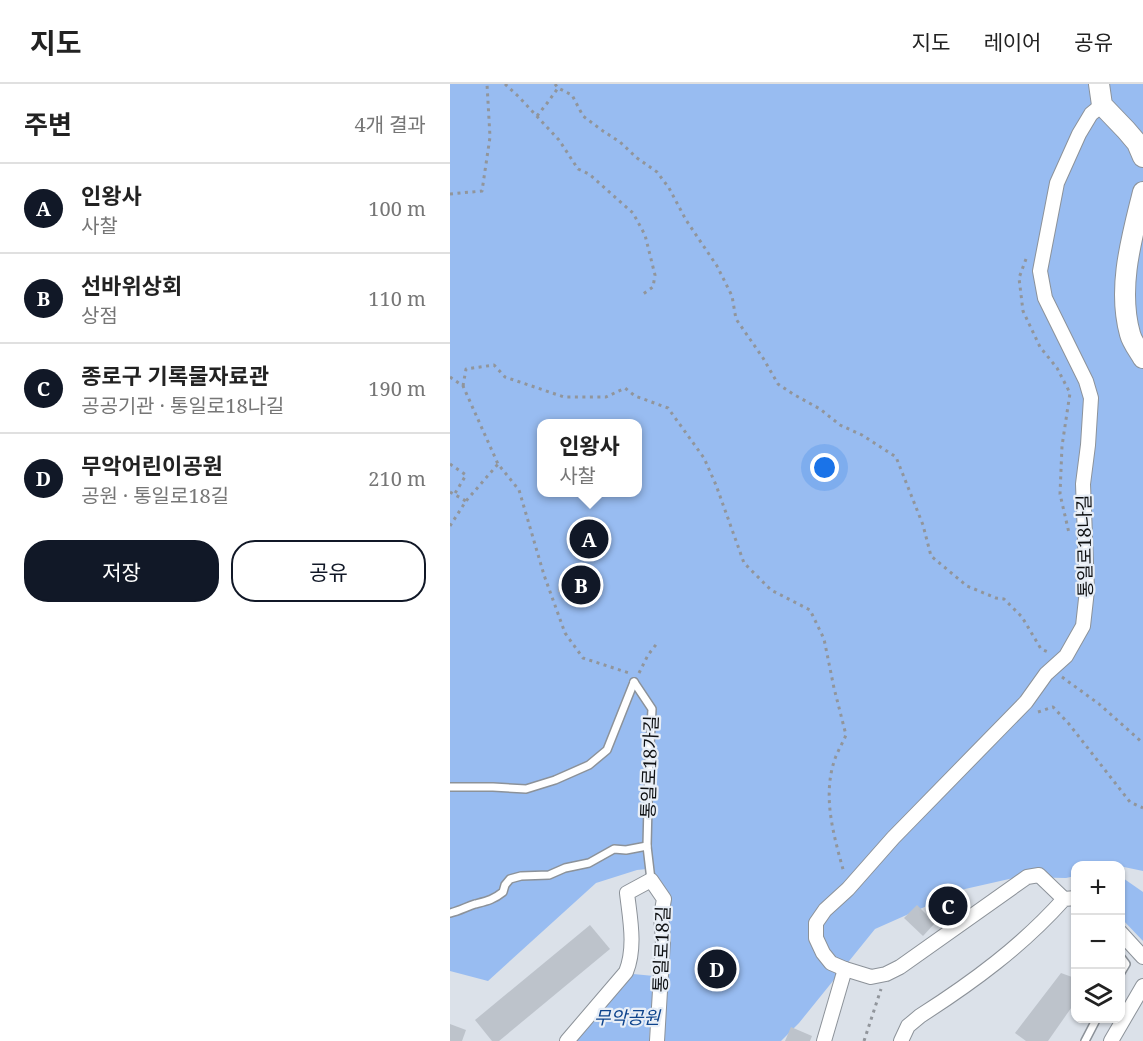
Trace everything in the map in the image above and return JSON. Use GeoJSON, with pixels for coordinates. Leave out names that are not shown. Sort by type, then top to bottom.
{"type":"FeatureCollection","features":[{"type":"Feature","properties":{"kind":"street"},"geometry":{"type":"LineString","coordinates":[[1099,84],[1102,105],[1137,143],[1143,157]]}},
{"type":"Feature","properties":{"kind":"street","name":"통일로18나길"},"geometry":{"type":"LineString","coordinates":[[886,974],[871,977],[831,963],[816,938],[816,923],[825,910],[848,889],[892,838],[1026,702],[1046,674],[1052,660],[1066,656],[1083,626],[1087,590],[1083,484],[1091,398],[1086,381],[1045,298],[1040,271],[1057,183],[1079,134],[1091,114],[1102,105]]}},
{"type":"Feature","properties":{"kind":"street"},"geometry":{"type":"LineString","coordinates":[[1143,192],[1132,234],[1124,296],[1130,336],[1143,358]]}},
{"type":"Feature","properties":{"kind":"street"},"geometry":{"type":"LineString","coordinates":[[886,974],[900,968],[1027,877],[1039,875],[1070,898],[1004,957],[908,1026],[901,1041]]}},
{"type":"Feature","properties":{"kind":"street","name":"통일로18길"},"geometry":{"type":"LineString","coordinates":[[567,1041],[626,972],[631,962],[632,930],[627,893],[651,880],[664,899],[661,916],[663,940],[657,1041]]}},
{"type":"Feature","properties":{"kind":"street"},"geometry":{"type":"LineString","coordinates":[[1125,937],[1143,957]]}},
{"type":"Feature","properties":{"kind":"street"},"geometry":{"type":"LineString","coordinates":[[824,1041],[845,969]]}},
{"type":"Feature","properties":{"kind":"street"},"geometry":{"type":"LineString","coordinates":[[1111,1041],[1143,986]]}},
{"type":"Feature","properties":{"kind":"lane","name":"통일로18가길"},"geometry":{"type":"LineString","coordinates":[[450,787],[526,789],[555,780],[589,765],[606,750],[634,682]]}},
{"type":"Feature","properties":{"kind":"lane","name":"통일로18가길"},"geometry":{"type":"LineString","coordinates":[[634,682],[652,709],[647,846],[651,880]]}},
{"type":"Feature","properties":{"kind":"lane"},"geometry":{"type":"LineString","coordinates":[[450,913],[489,901],[503,892],[510,879],[521,876],[549,875],[565,868],[589,863],[614,849],[626,850],[647,846]]}},
{"type":"Feature","properties":{"kind":"lane"},"geometry":{"type":"LineString","coordinates":[[1085,1041],[1094,1023]]}},
{"type":"Feature","properties":{"kind":"path"},"geometry":{"type":"LineString","coordinates":[[450,194],[482,191],[490,137],[487,84]]}},
{"type":"Feature","properties":{"kind":"path"},"geometry":{"type":"LineString","coordinates":[[505,84],[559,140],[578,169],[589,174],[633,213],[645,235],[655,275],[653,287],[643,294]]}},
{"type":"Feature","properties":{"kind":"path"},"geometry":{"type":"LineString","coordinates":[[538,117],[556,86],[572,95],[583,116],[657,172],[717,266],[732,296],[736,319],[778,384],[820,409],[840,425],[862,435],[896,457],[923,525],[931,556],[967,586],[1004,599],[1022,617],[1041,649],[1052,660],[1064,680],[1099,704],[1143,743]]}},
{"type":"Feature","properties":{"kind":"path"},"geometry":{"type":"LineString","coordinates":[[1026,258],[1019,278],[1023,311],[1040,347],[1057,368],[1070,393],[1062,446],[1060,494],[1071,540]]}},
{"type":"Feature","properties":{"kind":"path"},"geometry":{"type":"LineString","coordinates":[[462,386],[465,369],[494,365],[505,377],[564,397],[606,397],[625,388],[635,396],[668,408],[704,458],[744,563],[771,590],[810,610],[824,639],[846,735],[836,758],[829,786],[832,828],[846,882]]}},
{"type":"Feature","properties":{"kind":"path"},"geometry":{"type":"LineString","coordinates":[[450,377],[462,386],[498,464],[519,490],[544,575],[565,633],[583,658],[630,674],[634,682]]}},
{"type":"Feature","properties":{"kind":"path"},"geometry":{"type":"LineString","coordinates":[[450,464],[466,475],[452,493],[466,501]]}},
{"type":"Feature","properties":{"kind":"path"},"geometry":{"type":"LineString","coordinates":[[450,526],[466,501],[498,464]]}},
{"type":"Feature","properties":{"kind":"path"},"geometry":{"type":"LineString","coordinates":[[634,682],[643,663],[658,642]]}},
{"type":"Feature","properties":{"kind":"path"},"geometry":{"type":"LineString","coordinates":[[1035,712],[1053,707],[1131,802],[1143,808]]}},
{"type":"Feature","properties":{"kind":"path"},"geometry":{"type":"LineString","coordinates":[[864,1041],[886,974]]}},
{"type":"Feature","properties":{"kind":"green space"},"geometry":{"type":"Polygon","coordinates":[[[450,84],[1143,84],[1143,871],[1125,867],[1125,861],[1071,861],[1071,877],[1018,877],[965,889],[875,929],[799,1023],[781,1041],[662,1041],[659,881],[647,869],[596,883],[488,981],[450,971],[450,84]]]}},
{"type":"Feature","properties":{"kind":"green space"},"geometry":{"type":"Polygon","coordinates":[[[1125,879],[1143,892],[1143,941],[1125,922],[1125,879]]]}},
{"type":"Feature","properties":{"kind":"green space","name":"무악공원"},"geometry":{"type":"Polygon","coordinates":[[[633,974],[654,976],[649,1041],[575,1041],[633,974]]]}},
{"type":"Feature","properties":{"kind":"building"},"geometry":{"type":"Polygon","coordinates":[[[560,576],[603,579],[602,595],[558,592],[560,576]]]}},
{"type":"Feature","properties":{"kind":"building"},"geometry":{"type":"Polygon","coordinates":[[[917,905],[935,923],[923,936],[904,918],[917,905]]]}},
{"type":"Feature","properties":{"kind":"building"},"geometry":{"type":"Polygon","coordinates":[[[590,925],[610,949],[499,1041],[492,1041],[475,1020],[590,925]]]}},
{"type":"Feature","properties":{"kind":"building"},"geometry":{"type":"Polygon","coordinates":[[[1061,973],[1071,977],[1071,1008],[1048,1041],[1026,1041],[1015,1033],[1061,973]]]}},
{"type":"Feature","properties":{"kind":"building"},"geometry":{"type":"Polygon","coordinates":[[[450,1024],[466,1030],[462,1041],[450,1041],[450,1024]]]}},
{"type":"Feature","properties":{"kind":"building"},"geometry":{"type":"Polygon","coordinates":[[[791,1027],[812,1036],[810,1041],[785,1041],[791,1027]]]}},
{"type":"Feature","properties":{"kind":"place","name":"인왕사"},"geometry":{"type":"Point","coordinates":[589,539]}},
{"type":"Feature","properties":{"kind":"place","name":"선바위상회"},"geometry":{"type":"Point","coordinates":[581,585]}},
{"type":"Feature","properties":{"kind":"place","name":"종로구 기록물자료관"},"geometry":{"type":"Point","coordinates":[948,906]}},
{"type":"Feature","properties":{"kind":"place","name":"무악어린이공원"},"geometry":{"type":"Point","coordinates":[717,969]}}]}
